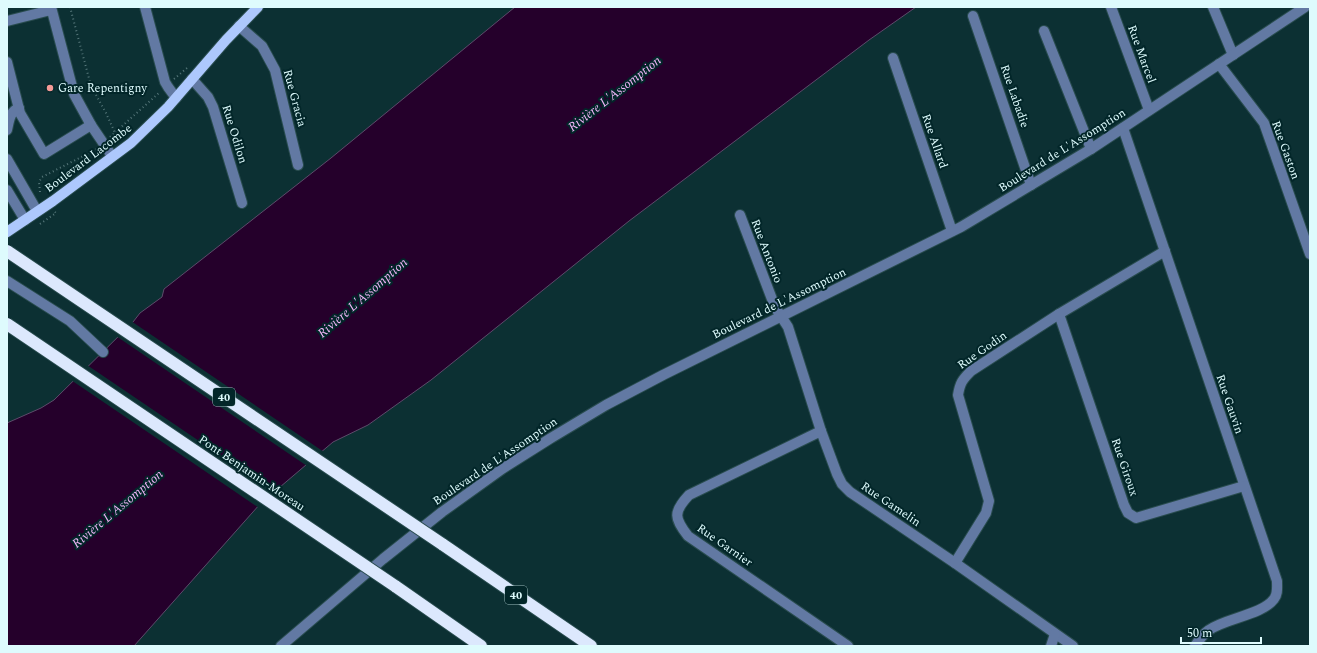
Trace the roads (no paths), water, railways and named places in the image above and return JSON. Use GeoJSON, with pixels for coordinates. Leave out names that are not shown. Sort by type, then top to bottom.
{"type":"FeatureCollection","features":[{"type":"Feature","properties":{"kind":"highway","name":"40"},"geometry":{"type":"LineString","coordinates":[[7,251],[591,646]]}},
{"type":"Feature","properties":{"kind":"highway","name":"Pont Benjamin-Moreau"},"geometry":{"type":"LineString","coordinates":[[7,324],[395,586],[481,646]]}},
{"type":"Feature","properties":{"kind":"main road","name":"Boulevard Lacombe"},"geometry":{"type":"LineString","coordinates":[[7,232],[131,143],[176,98],[226,40],[258,7]]}},
{"type":"Feature","properties":{"kind":"street"},"geometry":{"type":"LineString","coordinates":[[146,7],[166,82],[176,98]]}},
{"type":"Feature","properties":{"kind":"street","name":"Rue Marcel"},"geometry":{"type":"LineString","coordinates":[[1111,7],[1149,110]]}},
{"type":"Feature","properties":{"kind":"street"},"geometry":{"type":"LineString","coordinates":[[1213,7],[1233,55]]}},
{"type":"Feature","properties":{"kind":"street","name":"Boulevard de L'Assomption"},"geometry":{"type":"LineString","coordinates":[[281,646],[442,512],[502,469],[562,431],[626,395],[952,231],[1091,149],[1305,7]]}},
{"type":"Feature","properties":{"kind":"street"},"geometry":{"type":"LineString","coordinates":[[7,21],[51,8],[74,94],[91,125],[112,156]]}},
{"type":"Feature","properties":{"kind":"street","name":"Rue Labadie"},"geometry":{"type":"LineString","coordinates":[[973,16],[1032,185]]}},
{"type":"Feature","properties":{"kind":"street","name":"Rue Gracia"},"geometry":{"type":"LineString","coordinates":[[239,26],[262,46],[275,70],[298,165]]}},
{"type":"Feature","properties":{"kind":"street"},"geometry":{"type":"LineString","coordinates":[[1044,31],[1091,149]]}},
{"type":"Feature","properties":{"kind":"street","name":"Rue Allard"},"geometry":{"type":"LineString","coordinates":[[893,58],[952,231]]}},
{"type":"Feature","properties":{"kind":"street"},"geometry":{"type":"LineString","coordinates":[[7,62],[23,118],[44,154],[91,125]]}},
{"type":"Feature","properties":{"kind":"street","name":"Rue Gaston"},"geometry":{"type":"LineString","coordinates":[[1219,64],[1264,123],[1310,254]]}},
{"type":"Feature","properties":{"kind":"street","name":"Rue Odilon"},"geometry":{"type":"LineString","coordinates":[[192,80],[208,97],[213,107],[242,203]]}},
{"type":"Feature","properties":{"kind":"street"},"geometry":{"type":"LineString","coordinates":[[7,130],[11,114],[14,110],[19,108]]}},
{"type":"Feature","properties":{"kind":"street","name":"Rue Gauvin"},"geometry":{"type":"LineString","coordinates":[[1123,128],[1277,581],[1277,592],[1274,599],[1269,604],[1256,611],[1208,630],[1195,646]]}},
{"type":"Feature","properties":{"kind":"street"},"geometry":{"type":"LineString","coordinates":[[7,159],[37,211]]}},
{"type":"Feature","properties":{"kind":"street"},"geometry":{"type":"LineString","coordinates":[[7,190],[25,220]]}},
{"type":"Feature","properties":{"kind":"street","name":"Rue Antonio"},"geometry":{"type":"LineString","coordinates":[[740,215],[765,284],[781,317]]}},
{"type":"Feature","properties":{"kind":"street","name":"Rue Godin"},"geometry":{"type":"LineString","coordinates":[[955,563],[986,513],[989,501],[958,395],[960,384],[964,378],[971,371],[1059,314],[1165,251]]}},
{"type":"Feature","properties":{"kind":"street"},"geometry":{"type":"LineString","coordinates":[[7,281],[66,318],[103,352]]}},
{"type":"Feature","properties":{"kind":"street","name":"Rue Giroux"},"geometry":{"type":"LineString","coordinates":[[1059,314],[1128,513],[1136,518],[1244,486]]}},
{"type":"Feature","properties":{"kind":"street","name":"Rue Gamelin"},"geometry":{"type":"LineString","coordinates":[[781,317],[788,328],[821,431],[842,484],[850,492],[955,563],[1073,646]]}},
{"type":"Feature","properties":{"kind":"street","name":"Rue Garnier"},"geometry":{"type":"LineString","coordinates":[[821,431],[689,495],[680,504],[677,512],[679,524],[688,536],[848,646]]}},
{"type":"Feature","properties":{"kind":"street"},"geometry":{"type":"LineString","coordinates":[[1051,646],[1056,634]]}},
{"type":"Feature","properties":{"kind":"water","name":"Rivière L'Assomption"},"geometry":{"type":"Polygon","coordinates":[[[515,7],[916,7],[869,40],[629,221],[431,380],[368,425],[333,442],[260,504],[134,646],[7,646],[7,423],[41,408],[54,400],[133,322],[140,313],[162,297],[164,289],[331,158],[515,7]]]}},
{"type":"Feature","properties":{"kind":"place","name":"Gare Repentigny"},"geometry":{"type":"Point","coordinates":[50,88]}}]}
